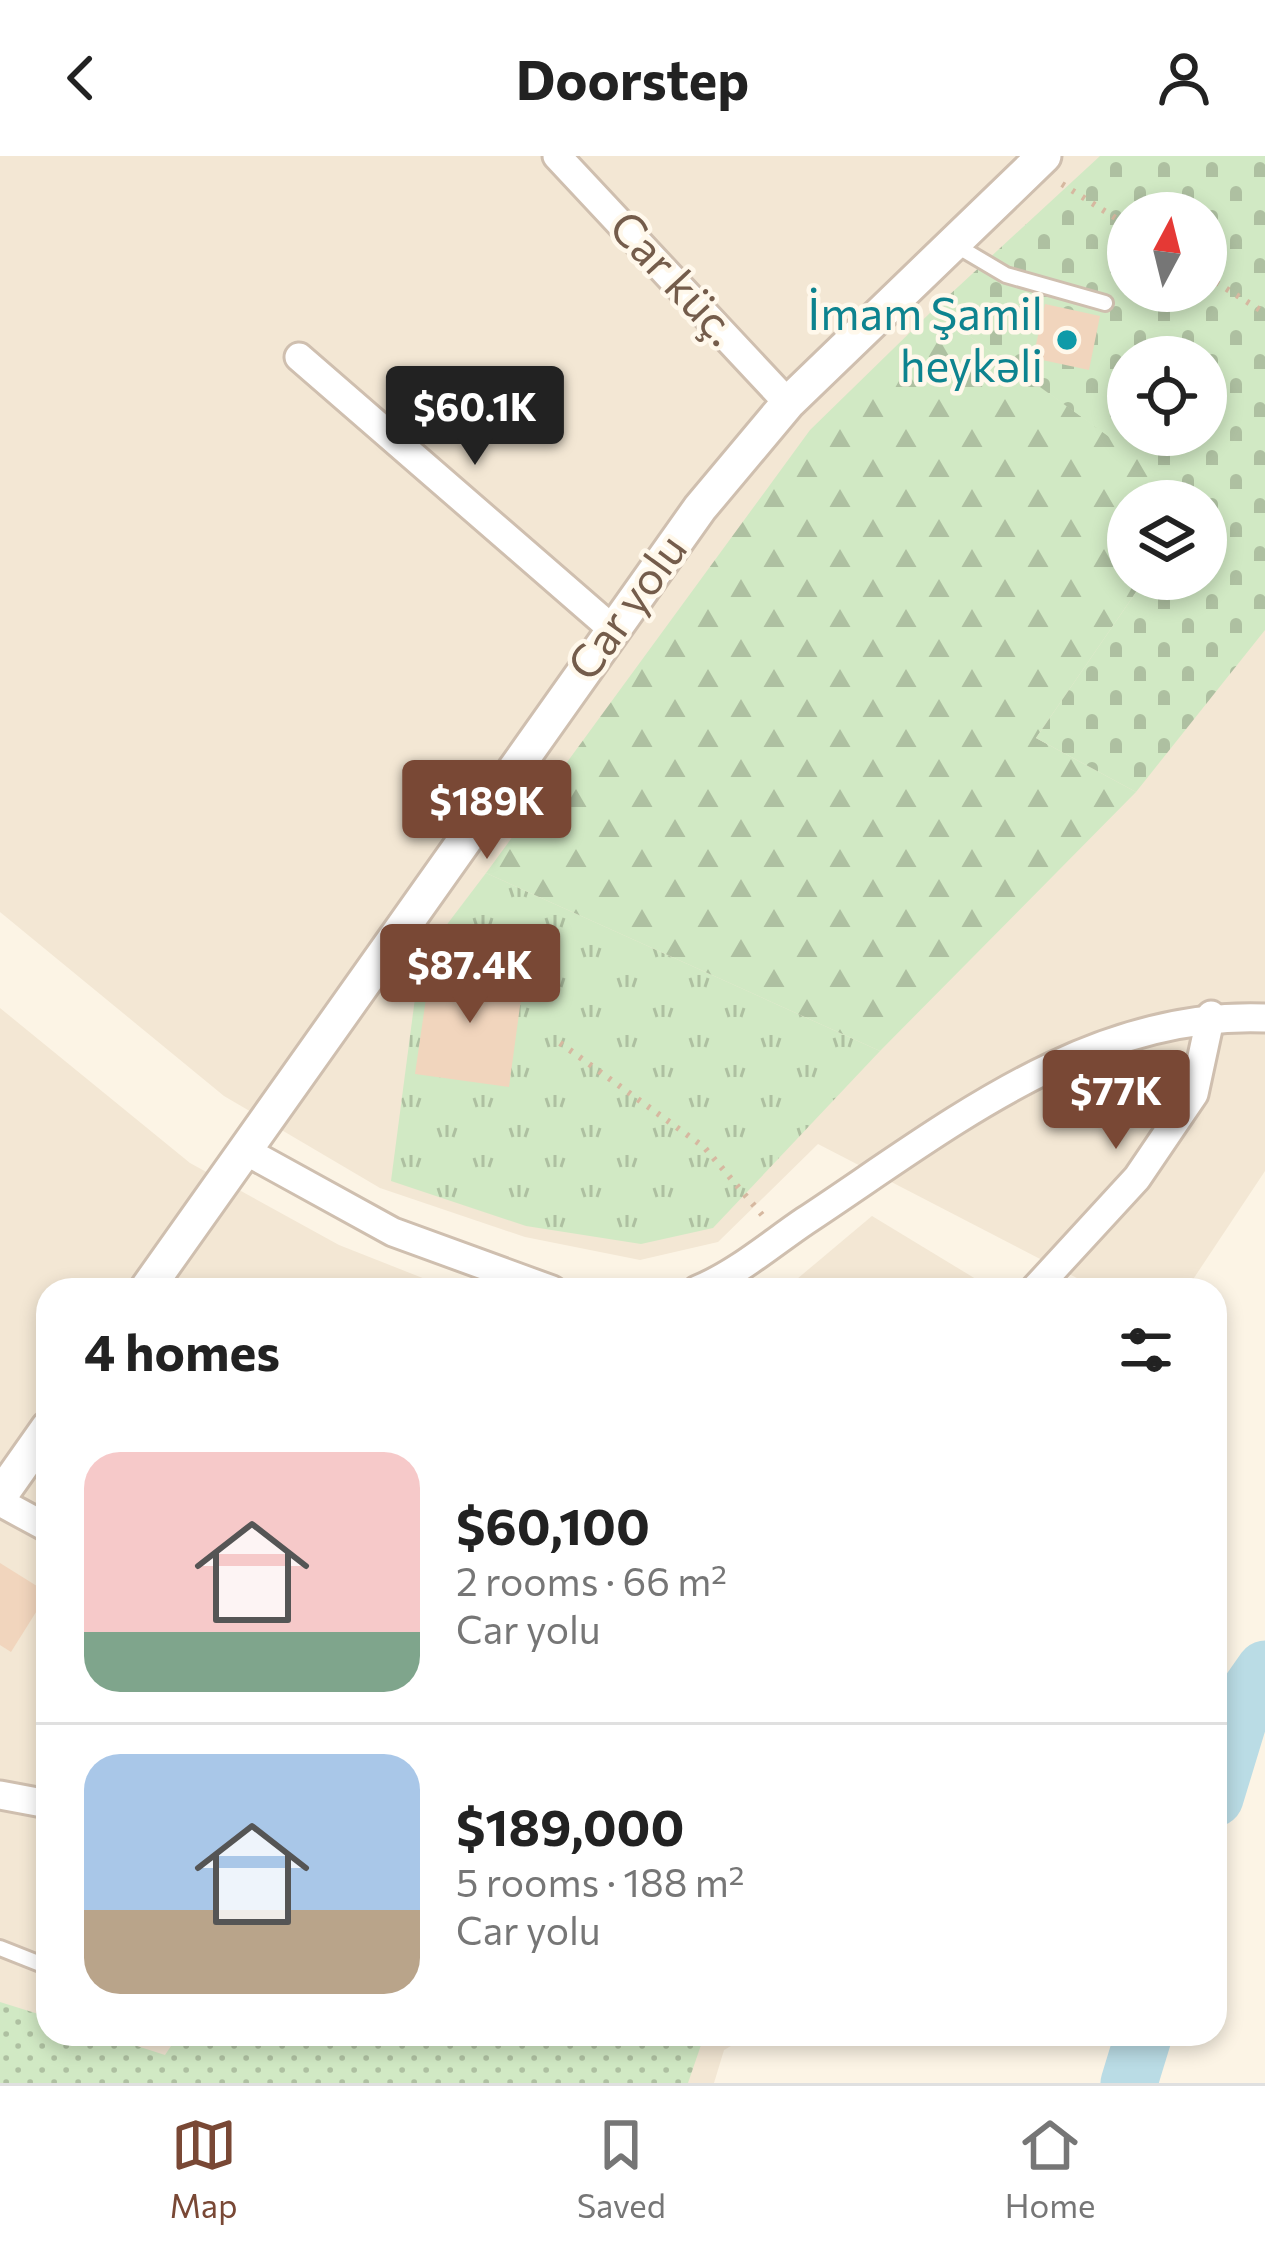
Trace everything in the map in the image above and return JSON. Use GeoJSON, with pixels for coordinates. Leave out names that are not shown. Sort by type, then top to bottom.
{"type":"FeatureCollection","features":[{"type":"Feature","properties":{"kind":"street","name":"Car küç."},"geometry":{"type":"LineString","coordinates":[[557,156],[788,403]]}},
{"type":"Feature","properties":{"kind":"street","name":"Car yolu"},"geometry":{"type":"LineString","coordinates":[[154,1278],[610,627],[788,403],[1039,161]]}},
{"type":"Feature","properties":{"kind":"street"},"geometry":{"type":"LineString","coordinates":[[299,357],[610,627]]}},
{"type":"Feature","properties":{"kind":"street"},"geometry":{"type":"LineString","coordinates":[[716,1278],[989,1099],[1048,1069],[1135,1030],[1211,1016],[1265,1018]]}},
{"type":"Feature","properties":{"kind":"street"},"geometry":{"type":"LineString","coordinates":[[1045,1278],[1136,1178],[1193,1094],[1211,1016]]}},
{"type":"Feature","properties":{"kind":"street"},"geometry":{"type":"LineString","coordinates":[[244,1150],[374,1224],[520,1278]]}},
{"type":"Feature","properties":{"kind":"street"},"geometry":{"type":"LineString","coordinates":[[36,1446],[0,1499],[36,1521]]}},
{"type":"Feature","properties":{"kind":"street"},"geometry":{"type":"LineString","coordinates":[[0,1795],[36,1802]]}},
{"type":"Feature","properties":{"kind":"lane"},"geometry":{"type":"LineString","coordinates":[[952,243],[1006,275],[1105,303]]}},
{"type":"Feature","properties":{"kind":"lane"},"geometry":{"type":"LineString","coordinates":[[0,1948],[36,1962]]}},
{"type":"Feature","properties":{"kind":"path"},"geometry":{"type":"LineString","coordinates":[[1039,161],[1107,211]]}},
{"type":"Feature","properties":{"kind":"path"},"geometry":{"type":"LineString","coordinates":[[1227,289],[1265,313]]}},
{"type":"Feature","properties":{"kind":"path"},"geometry":{"type":"LineString","coordinates":[[560,1043],[704,1148],[781,1238]]}},
{"type":"Feature","properties":{"kind":"shaded area"},"geometry":{"type":"Polygon","coordinates":[[[0,156],[1265,156],[1265,1171],[1194,1278],[1077,1278],[818,1144],[718,1242],[640,1260],[525,1237],[380,1188],[224,1096],[0,912],[0,156]]]}},
{"type":"Feature","properties":{"kind":"shaded area"},"geometry":{"type":"Polygon","coordinates":[[[0,1008],[190,1163],[339,1245],[423,1278],[36,1278],[36,2046],[731,2046],[724,2050],[714,2083],[0,2083],[0,1008]]]}},
{"type":"Feature","properties":{"kind":"shaded area"},"geometry":{"type":"Polygon","coordinates":[[[872,1216],[974,1278],[798,1278],[872,1216]]]}},
{"type":"Feature","properties":{"kind":"green space"},"geometry":{"type":"Polygon","coordinates":[[[1100,156],[1265,156],[1265,630],[1136,792],[1036,738],[1131,600],[1227,600],[1227,480],[1169,480],[1136,456],[1227,456],[1227,336],[1107,336],[1107,435],[933,310],[1100,156]]]}},
{"type":"Feature","properties":{"kind":"green space"},"geometry":{"type":"Polygon","coordinates":[[[933,310],[1107,435],[1107,456],[1137,456],[1170,480],[1107,480],[1107,600],[1131,600],[1036,738],[1136,792],[880,1051],[486,873],[810,430],[933,310]]]}},
{"type":"Feature","properties":{"kind":"green space"},"geometry":{"type":"Polygon","coordinates":[[[486,873],[880,1051],[713,1228],[641,1244],[526,1226],[391,1181],[420,960],[486,873]]]}},
{"type":"Feature","properties":{"kind":"green space"},"geometry":{"type":"Polygon","coordinates":[[[0,2002],[36,2013],[36,2046],[137,2046],[165,2055],[171,2046],[701,2046],[688,2083],[0,2083],[0,2002]]]}},
{"type":"Feature","properties":{"kind":"building"},"geometry":{"type":"Polygon","coordinates":[[[1045,304],[1100,316],[1089,370],[1033,358],[1045,304]]]}},
{"type":"Feature","properties":{"kind":"building"},"geometry":{"type":"Polygon","coordinates":[[[431,964],[524,977],[509,1087],[415,1074],[431,964]]]}},
{"type":"Feature","properties":{"kind":"building"},"geometry":{"type":"Polygon","coordinates":[[[0,1563],[36,1586],[36,1612],[11,1652],[0,1645],[0,1563]]]}},
{"type":"Feature","properties":{"kind":"waterway"},"geometry":{"type":"LineString","coordinates":[[1227,1759],[1246,1696],[1265,1669]]}},
{"type":"Feature","properties":{"kind":"waterway"},"geometry":{"type":"LineString","coordinates":[[1129,2083],[1140,2046]]}},
{"type":"Feature","properties":{"kind":"place","name":"İmam Şamil heykəli"},"geometry":{"type":"Point","coordinates":[1067,340]}}]}
